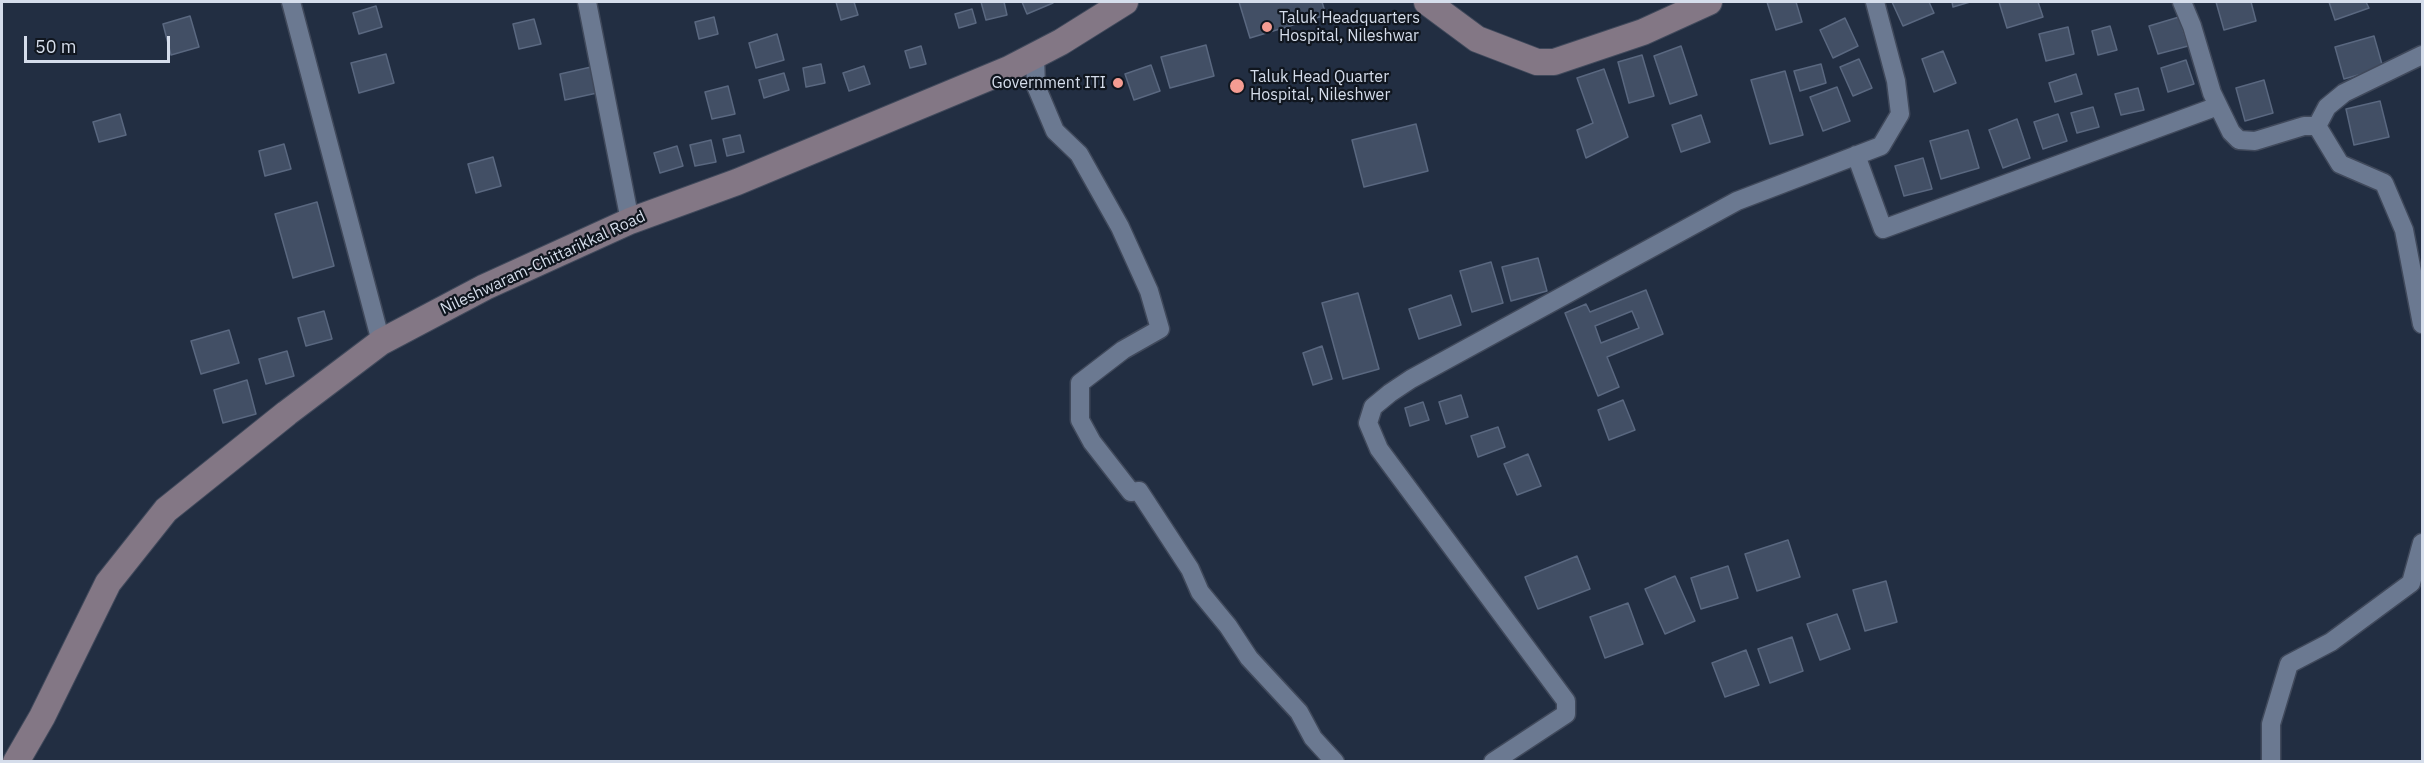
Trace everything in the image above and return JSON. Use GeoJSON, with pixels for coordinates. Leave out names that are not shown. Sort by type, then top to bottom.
{"type":"FeatureCollection","features":[{"type":"Feature","properties":{"kind":"main road","name":"Nileshwaram-Chittarikkal Road"},"geometry":{"type":"LineString","coordinates":[[16,762],[42,717],[108,583],[166,510],[287,413],[381,342],[485,287],[630,221],[737,182],[1009,69],[1061,42],[1125,2]]}},
{"type":"Feature","properties":{"kind":"main road"},"geometry":{"type":"LineString","coordinates":[[1427,2],[1478,39],[1537,62],[1554,62],[1643,32],[1709,2]]}},
{"type":"Feature","properties":{"kind":"street"},"geometry":{"type":"LineString","coordinates":[[291,2],[381,342]]}},
{"type":"Feature","properties":{"kind":"street"},"geometry":{"type":"LineString","coordinates":[[587,2],[630,221]]}},
{"type":"Feature","properties":{"kind":"street"},"geometry":{"type":"LineString","coordinates":[[1493,762],[1566,714],[1566,701],[1379,449],[1368,423],[1373,407],[1411,379],[1737,201],[1881,146],[1900,114],[1896,81],[1875,2]]}},
{"type":"Feature","properties":{"kind":"street"},"geometry":{"type":"LineString","coordinates":[[2182,2],[2218,106],[2231,132],[2239,140],[2255,141],[2304,126],[2317,126]]}},
{"type":"Feature","properties":{"kind":"street"},"geometry":{"type":"LineString","coordinates":[[2317,126],[2327,107],[2344,93],[2422,55]]}},
{"type":"Feature","properties":{"kind":"street"},"geometry":{"type":"LineString","coordinates":[[1035,56],[1036,86],[1055,131],[1079,154],[1120,227],[1149,291],[1160,329],[1123,350],[1080,383],[1080,420],[1092,442],[1131,492],[1139,490],[1190,569],[1200,592],[1250,658],[1299,712],[1313,738],[1335,762]]}},
{"type":"Feature","properties":{"kind":"street"},"geometry":{"type":"LineString","coordinates":[[1856,155],[1883,229],[2218,106]]}},
{"type":"Feature","properties":{"kind":"street"},"geometry":{"type":"LineString","coordinates":[[2317,126],[2340,164],[2384,183],[2404,230],[2422,324]]}},
{"type":"Feature","properties":{"kind":"street"},"geometry":{"type":"LineString","coordinates":[[2271,762],[2271,724],[2289,664],[2331,642],[2411,583],[2422,543]]}},
{"type":"Feature","properties":{"kind":"building"},"geometry":{"type":"Polygon","coordinates":[[[836,2],[854,2],[858,15],[841,20],[836,2]]]}},
{"type":"Feature","properties":{"kind":"building"},"geometry":{"type":"Polygon","coordinates":[[[981,2],[1004,2],[1007,15],[986,20],[981,2]]]}},
{"type":"Feature","properties":{"kind":"building"},"geometry":{"type":"Polygon","coordinates":[[[1022,2],[1052,2],[1053,3],[1027,14],[1022,2]]]}},
{"type":"Feature","properties":{"kind":"building","name":"Taluk Headquarters Hospital, Nileshwar"},"geometry":{"type":"Polygon","coordinates":[[[1239,2],[1322,2],[1326,15],[1250,38],[1239,2]]]}},
{"type":"Feature","properties":{"kind":"building"},"geometry":{"type":"Polygon","coordinates":[[[1767,2],[1796,2],[1802,22],[1776,30],[1767,2]]]}},
{"type":"Feature","properties":{"kind":"building"},"geometry":{"type":"Polygon","coordinates":[[[1892,2],[1929,2],[1934,13],[1903,26],[1892,2]]]}},
{"type":"Feature","properties":{"kind":"building"},"geometry":{"type":"Polygon","coordinates":[[[1952,2],[1970,2],[1953,7],[1952,2]]]}},
{"type":"Feature","properties":{"kind":"building"},"geometry":{"type":"Polygon","coordinates":[[[1999,2],[2038,2],[2043,17],[2007,28],[1999,2]]]}},
{"type":"Feature","properties":{"kind":"building"},"geometry":{"type":"Polygon","coordinates":[[[2216,2],[2251,2],[2256,21],[2224,30],[2216,2]]]}},
{"type":"Feature","properties":{"kind":"building"},"geometry":{"type":"Polygon","coordinates":[[[2329,2],[2366,2],[2369,8],[2335,20],[2329,2]]]}},
{"type":"Feature","properties":{"kind":"building"},"geometry":{"type":"Polygon","coordinates":[[[376,6],[382,27],[359,34],[353,13],[376,6]]]}},
{"type":"Feature","properties":{"kind":"building"},"geometry":{"type":"Polygon","coordinates":[[[972,9],[976,23],[959,28],[955,14],[972,9]]]}},
{"type":"Feature","properties":{"kind":"building"},"geometry":{"type":"Polygon","coordinates":[[[190,16],[199,47],[171,55],[163,24],[190,16]]]}},
{"type":"Feature","properties":{"kind":"building"},"geometry":{"type":"Polygon","coordinates":[[[714,17],[718,34],[699,39],[695,22],[714,17]]]}},
{"type":"Feature","properties":{"kind":"building"},"geometry":{"type":"Polygon","coordinates":[[[2179,17],[2188,46],[2158,54],[2149,26],[2179,17]]]}},
{"type":"Feature","properties":{"kind":"building"},"geometry":{"type":"Polygon","coordinates":[[[1845,18],[1858,46],[1833,58],[1820,30],[1845,18]]]}},
{"type":"Feature","properties":{"kind":"building"},"geometry":{"type":"Polygon","coordinates":[[[534,19],[541,44],[519,49],[513,24],[534,19]]]}},
{"type":"Feature","properties":{"kind":"building"},"geometry":{"type":"Polygon","coordinates":[[[2110,26],[2117,50],[2098,55],[2092,31],[2110,26]]]}},
{"type":"Feature","properties":{"kind":"building"},"geometry":{"type":"Polygon","coordinates":[[[2068,27],[2074,54],[2046,61],[2039,34],[2068,27]]]}},
{"type":"Feature","properties":{"kind":"building"},"geometry":{"type":"Polygon","coordinates":[[[777,34],[784,60],[756,68],[749,43],[777,34]]]}},
{"type":"Feature","properties":{"kind":"building"},"geometry":{"type":"Polygon","coordinates":[[[2374,36],[2383,68],[2344,79],[2335,47],[2374,36]]]}},
{"type":"Feature","properties":{"kind":"building"},"geometry":{"type":"Polygon","coordinates":[[[1206,45],[1214,76],[1170,88],[1161,57],[1206,45]]]}},
{"type":"Feature","properties":{"kind":"building"},"geometry":{"type":"Polygon","coordinates":[[[921,46],[926,64],[910,68],[905,51],[921,46]]]}},
{"type":"Feature","properties":{"kind":"building"},"geometry":{"type":"Polygon","coordinates":[[[1681,46],[1697,95],[1670,104],[1654,56],[1681,46]]]}},
{"type":"Feature","properties":{"kind":"building"},"geometry":{"type":"Polygon","coordinates":[[[1943,51],[1956,83],[1934,92],[1922,59],[1943,51]]]}},
{"type":"Feature","properties":{"kind":"building"},"geometry":{"type":"Polygon","coordinates":[[[386,54],[394,83],[359,93],[351,63],[386,54]]]}},
{"type":"Feature","properties":{"kind":"building"},"geometry":{"type":"Polygon","coordinates":[[[1642,55],[1654,96],[1629,103],[1618,62],[1642,55]]]}},
{"type":"Feature","properties":{"kind":"building"},"geometry":{"type":"Polygon","coordinates":[[[1859,59],[1872,88],[1853,96],[1840,67],[1859,59]]]}},
{"type":"Feature","properties":{"kind":"building"},"geometry":{"type":"Polygon","coordinates":[[[2186,60],[2194,84],[2168,92],[2161,68],[2186,60]]]}},
{"type":"Feature","properties":{"kind":"building"},"geometry":{"type":"Polygon","coordinates":[[[821,64],[825,83],[806,87],[803,68],[821,64]]]}},
{"type":"Feature","properties":{"kind":"building"},"geometry":{"type":"Polygon","coordinates":[[[1821,64],[1826,83],[1800,91],[1794,71],[1821,64]]]}},
{"type":"Feature","properties":{"kind":"building"},"geometry":{"type":"Polygon","coordinates":[[[1151,65],[1160,91],[1134,100],[1125,74],[1151,65]]]}},
{"type":"Feature","properties":{"kind":"building"},"geometry":{"type":"Polygon","coordinates":[[[864,66],[870,84],[849,91],[843,73],[864,66]]]}},
{"type":"Feature","properties":{"kind":"building"},"geometry":{"type":"Polygon","coordinates":[[[591,67],[597,93],[565,100],[560,74],[591,67]]]}},
{"type":"Feature","properties":{"kind":"building"},"geometry":{"type":"Polygon","coordinates":[[[1604,69],[1628,137],[1586,158],[1577,130],[1593,123],[1577,78],[1604,69]]]}},
{"type":"Feature","properties":{"kind":"building"},"geometry":{"type":"Polygon","coordinates":[[[1785,71],[1803,135],[1770,144],[1751,80],[1785,71]]]}},
{"type":"Feature","properties":{"kind":"building"},"geometry":{"type":"Polygon","coordinates":[[[784,73],[789,90],[764,98],[759,80],[784,73]]]}},
{"type":"Feature","properties":{"kind":"building"},"geometry":{"type":"Polygon","coordinates":[[[2076,74],[2082,94],[2055,102],[2049,83],[2076,74]]]}},
{"type":"Feature","properties":{"kind":"building"},"geometry":{"type":"Polygon","coordinates":[[[2264,80],[2273,113],[2245,121],[2236,88],[2264,80]]]}},
{"type":"Feature","properties":{"kind":"building"},"geometry":{"type":"Polygon","coordinates":[[[728,86],[735,114],[712,119],[705,92],[728,86]]]}},
{"type":"Feature","properties":{"kind":"building"},"geometry":{"type":"Polygon","coordinates":[[[1837,87],[1850,121],[1823,131],[1810,97],[1837,87]]]}},
{"type":"Feature","properties":{"kind":"building"},"geometry":{"type":"Polygon","coordinates":[[[2138,88],[2144,110],[2121,115],[2115,94],[2138,88]]]}},
{"type":"Feature","properties":{"kind":"building"},"geometry":{"type":"Polygon","coordinates":[[[2380,101],[2389,137],[2354,145],[2346,109],[2380,101]]]}},
{"type":"Feature","properties":{"kind":"building"},"geometry":{"type":"Polygon","coordinates":[[[2093,107],[2099,127],[2077,133],[2071,113],[2093,107]]]}},
{"type":"Feature","properties":{"kind":"building"},"geometry":{"type":"Polygon","coordinates":[[[120,114],[126,135],[99,142],[93,122],[120,114]]]}},
{"type":"Feature","properties":{"kind":"building"},"geometry":{"type":"Polygon","coordinates":[[[2058,114],[2067,141],[2043,149],[2034,122],[2058,114]]]}},
{"type":"Feature","properties":{"kind":"building"},"geometry":{"type":"Polygon","coordinates":[[[1701,115],[1710,142],[1681,152],[1672,125],[1701,115]]]}},
{"type":"Feature","properties":{"kind":"building"},"geometry":{"type":"Polygon","coordinates":[[[2017,119],[2030,158],[2003,168],[1989,130],[2017,119]]]}},
{"type":"Feature","properties":{"kind":"building"},"geometry":{"type":"Polygon","coordinates":[[[1416,124],[1428,171],[1364,187],[1352,140],[1416,124]]]}},
{"type":"Feature","properties":{"kind":"building"},"geometry":{"type":"Polygon","coordinates":[[[1968,130],[1979,168],[1941,179],[1930,141],[1968,130]]]}},
{"type":"Feature","properties":{"kind":"building"},"geometry":{"type":"Polygon","coordinates":[[[740,135],[744,152],[727,156],[723,139],[740,135]]]}},
{"type":"Feature","properties":{"kind":"building"},"geometry":{"type":"Polygon","coordinates":[[[711,140],[716,162],[695,166],[690,145],[711,140]]]}},
{"type":"Feature","properties":{"kind":"building"},"geometry":{"type":"Polygon","coordinates":[[[284,144],[291,169],[265,176],[259,151],[284,144]]]}},
{"type":"Feature","properties":{"kind":"building"},"geometry":{"type":"Polygon","coordinates":[[[677,146],[683,166],[660,173],[654,153],[677,146]]]}},
{"type":"Feature","properties":{"kind":"building"},"geometry":{"type":"Polygon","coordinates":[[[493,157],[501,186],[476,193],[468,164],[493,157]]]}},
{"type":"Feature","properties":{"kind":"building"},"geometry":{"type":"Polygon","coordinates":[[[1923,158],[1932,189],[1904,196],[1895,166],[1923,158]]]}},
{"type":"Feature","properties":{"kind":"building"},"geometry":{"type":"Polygon","coordinates":[[[317,202],[334,266],[293,278],[275,214],[317,202]]]}},
{"type":"Feature","properties":{"kind":"building"},"geometry":{"type":"Polygon","coordinates":[[[1538,258],[1547,291],[1511,301],[1502,267],[1538,258]]]}},
{"type":"Feature","properties":{"kind":"building"},"geometry":{"type":"Polygon","coordinates":[[[1491,262],[1503,303],[1472,312],[1460,271],[1491,262]]]}},
{"type":"Feature","properties":{"kind":"building"},"geometry":{"type":"Polygon","coordinates":[[[1646,290],[1663,334],[1607,357],[1619,387],[1598,396],[1565,313],[1586,304],[1590,312],[1646,290]],[[1632,311],[1595,326],[1601,343],[1639,328],[1632,311]]]}},
{"type":"Feature","properties":{"kind":"building"},"geometry":{"type":"Polygon","coordinates":[[[1358,293],[1379,369],[1343,379],[1322,303],[1358,293]]]}},
{"type":"Feature","properties":{"kind":"building"},"geometry":{"type":"Polygon","coordinates":[[[1451,295],[1461,325],[1419,339],[1409,309],[1451,295]]]}},
{"type":"Feature","properties":{"kind":"building"},"geometry":{"type":"Polygon","coordinates":[[[324,311],[332,339],[306,346],[298,318],[324,311]]]}},
{"type":"Feature","properties":{"kind":"building"},"geometry":{"type":"Polygon","coordinates":[[[229,330],[239,363],[201,374],[191,341],[229,330]]]}},
{"type":"Feature","properties":{"kind":"building"},"geometry":{"type":"Polygon","coordinates":[[[1322,346],[1332,379],[1313,385],[1303,353],[1322,346]]]}},
{"type":"Feature","properties":{"kind":"building"},"geometry":{"type":"Polygon","coordinates":[[[287,351],[294,376],[266,384],[259,359],[287,351]]]}},
{"type":"Feature","properties":{"kind":"building"},"geometry":{"type":"Polygon","coordinates":[[[247,380],[256,414],[223,423],[214,390],[247,380]]]}},
{"type":"Feature","properties":{"kind":"building"},"geometry":{"type":"Polygon","coordinates":[[[1461,395],[1468,417],[1446,424],[1439,402],[1461,395]]]}},
{"type":"Feature","properties":{"kind":"building"},"geometry":{"type":"Polygon","coordinates":[[[1623,400],[1635,430],[1609,440],[1598,410],[1623,400]]]}},
{"type":"Feature","properties":{"kind":"building"},"geometry":{"type":"Polygon","coordinates":[[[1423,402],[1429,420],[1410,426],[1405,408],[1423,402]]]}},
{"type":"Feature","properties":{"kind":"building"},"geometry":{"type":"Polygon","coordinates":[[[1498,427],[1505,447],[1478,457],[1471,436],[1498,427]]]}},
{"type":"Feature","properties":{"kind":"building"},"geometry":{"type":"Polygon","coordinates":[[[1528,454],[1541,486],[1517,495],[1504,464],[1528,454]]]}},
{"type":"Feature","properties":{"kind":"building"},"geometry":{"type":"Polygon","coordinates":[[[1788,540],[1800,577],[1757,591],[1745,554],[1788,540]]]}},
{"type":"Feature","properties":{"kind":"building"},"geometry":{"type":"Polygon","coordinates":[[[1577,556],[1590,589],[1538,609],[1525,577],[1577,556]]]}},
{"type":"Feature","properties":{"kind":"building"},"geometry":{"type":"Polygon","coordinates":[[[1728,566],[1738,598],[1701,609],[1691,578],[1728,566]]]}},
{"type":"Feature","properties":{"kind":"building"},"geometry":{"type":"Polygon","coordinates":[[[1675,576],[1695,621],[1665,634],[1645,589],[1675,576]]]}},
{"type":"Feature","properties":{"kind":"building"},"geometry":{"type":"Polygon","coordinates":[[[1886,581],[1897,622],[1865,631],[1853,590],[1886,581]]]}},
{"type":"Feature","properties":{"kind":"building"},"geometry":{"type":"Polygon","coordinates":[[[1628,603],[1643,644],[1605,658],[1590,617],[1628,603]]]}},
{"type":"Feature","properties":{"kind":"building"},"geometry":{"type":"Polygon","coordinates":[[[1837,614],[1850,649],[1820,660],[1807,624],[1837,614]]]}},
{"type":"Feature","properties":{"kind":"building"},"geometry":{"type":"Polygon","coordinates":[[[1792,637],[1803,671],[1770,683],[1758,649],[1792,637]]]}},
{"type":"Feature","properties":{"kind":"building"},"geometry":{"type":"Polygon","coordinates":[[[1746,650],[1759,685],[1725,697],[1712,663],[1746,650]]]}},
{"type":"Feature","properties":{"kind":"place","name":"Taluk Headquarters Hospital, Nileshwar"},"geometry":{"type":"Point","coordinates":[1267,27]}},
{"type":"Feature","properties":{"kind":"place","name":"Government ITI"},"geometry":{"type":"Point","coordinates":[1118,83]}},
{"type":"Feature","properties":{"kind":"place","name":"Taluk Head Quarter Hospital, Nileshwer"},"geometry":{"type":"Point","coordinates":[1237,86]}}]}
